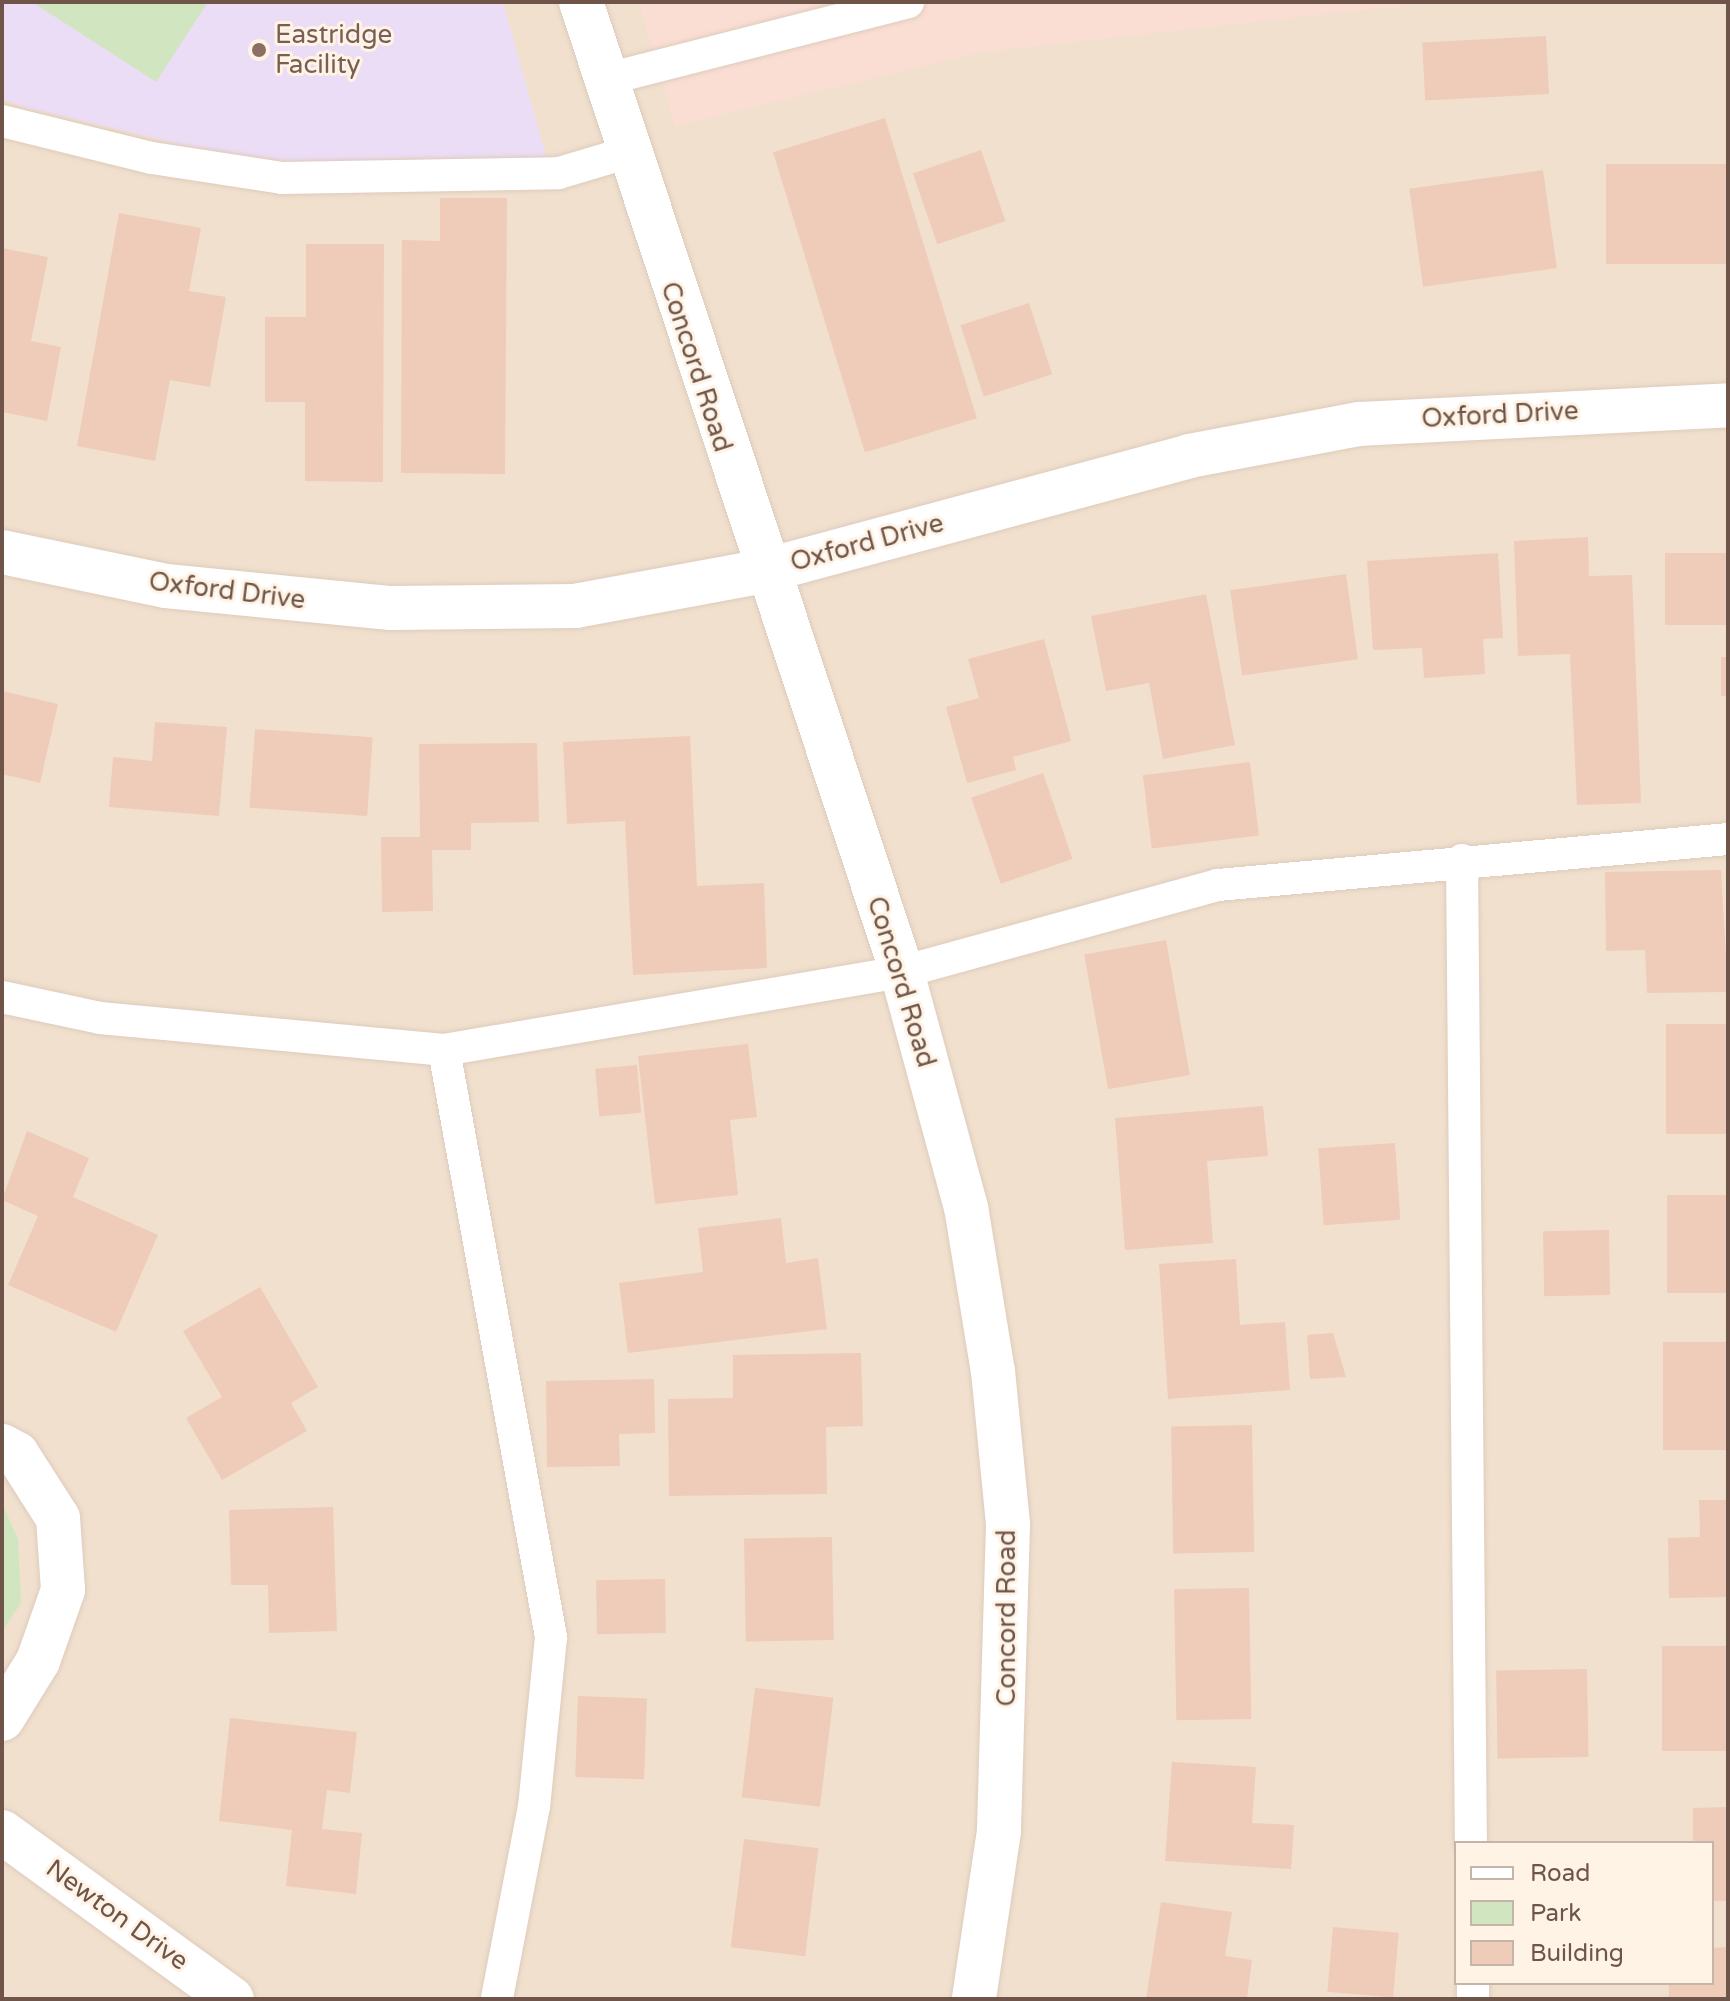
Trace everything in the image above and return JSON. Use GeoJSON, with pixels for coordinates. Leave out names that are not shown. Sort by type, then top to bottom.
{"type":"FeatureCollection","features":[{"type":"Feature","properties":{"kind":"street","name":"Concord Road"},"geometry":{"type":"LineString","coordinates":[[581,2],[626,153],[764,571],[902,972],[966,1207],[993,1371],[1008,1525],[999,1831],[974,1999]]}},
{"type":"Feature","properties":{"kind":"street","name":"Oxford Drive"},"geometry":{"type":"LineString","coordinates":[[2,552],[166,586],[391,608],[575,606],[764,571],[1189,456],[1359,424],[1728,405]]}},
{"type":"Feature","properties":{"kind":"street"},"geometry":{"type":"LineString","coordinates":[[2,1446],[17,1454],[58,1518],[63,1590],[38,1661],[2,1719]]}},
{"type":"Feature","properties":{"kind":"street","name":"Newton Drive"},"geometry":{"type":"LineString","coordinates":[[2,1832],[232,1999]]}},
{"type":"Feature","properties":{"kind":"lane"},"geometry":{"type":"LineString","coordinates":[[603,80],[908,2]]}},
{"type":"Feature","properties":{"kind":"lane"},"geometry":{"type":"LineString","coordinates":[[2,121],[152,158],[282,178],[559,173],[626,153]]}},
{"type":"Feature","properties":{"kind":"lane"},"geometry":{"type":"LineString","coordinates":[[2,997],[100,1018],[444,1050],[902,972],[1218,885],[1462,860],[1728,839]]}},
{"type":"Feature","properties":{"kind":"lane"},"geometry":{"type":"LineString","coordinates":[[1462,860],[1471,1841]]}},
{"type":"Feature","properties":{"kind":"lane"},"geometry":{"type":"LineString","coordinates":[[444,1050],[551,1637],[534,1806],[497,1999]]}},
{"type":"Feature","properties":{"kind":"shaded area"},"geometry":{"type":"Polygon","coordinates":[[[2,2],[1728,2],[1728,1999],[2,1999],[2,2]]]}},
{"type":"Feature","properties":{"kind":"shaded area","name":"Eastridge Facility"},"geometry":{"type":"Polygon","coordinates":[[[2,2],[503,2],[546,156],[520,162],[314,166],[190,147],[24,107],[2,99],[2,2]]]}},
{"type":"Feature","properties":{"kind":"shaded area"},"geometry":{"type":"Polygon","coordinates":[[[639,2],[1436,2],[981,52],[675,126],[639,2]]]}},
{"type":"Feature","properties":{"kind":"green space"},"geometry":{"type":"Polygon","coordinates":[[[32,2],[208,2],[156,82],[32,2]]]}},
{"type":"Feature","properties":{"kind":"green space"},"geometry":{"type":"Polygon","coordinates":[[[2,1504],[18,1539],[21,1603],[2,1631],[2,1504]]]}},
{"type":"Feature","properties":{"kind":"building"},"geometry":{"type":"Polygon","coordinates":[[[1546,36],[1549,94],[1425,100],[1422,42],[1546,36]]]}},
{"type":"Feature","properties":{"kind":"building"},"geometry":{"type":"Polygon","coordinates":[[[885,118],[977,418],[865,452],[773,152],[885,118]]]}},
{"type":"Feature","properties":{"kind":"building"},"geometry":{"type":"Polygon","coordinates":[[[981,150],[1005,221],[937,244],[913,173],[981,150]]]}},
{"type":"Feature","properties":{"kind":"building"},"geometry":{"type":"Polygon","coordinates":[[[1606,164],[1728,164],[1728,264],[1606,264],[1606,164]]]}},
{"type":"Feature","properties":{"kind":"building"},"geometry":{"type":"Polygon","coordinates":[[[1543,170],[1557,268],[1423,287],[1409,189],[1543,170]]]}},
{"type":"Feature","properties":{"kind":"building"},"geometry":{"type":"Polygon","coordinates":[[[440,198],[507,198],[505,474],[401,473],[402,240],[440,241],[440,198]]]}},
{"type":"Feature","properties":{"kind":"building"},"geometry":{"type":"Polygon","coordinates":[[[119,213],[201,228],[189,291],[226,297],[210,387],[170,380],[155,461],[77,446],[119,213]]]}},
{"type":"Feature","properties":{"kind":"building"},"geometry":{"type":"Polygon","coordinates":[[[306,244],[384,244],[383,482],[305,481],[305,402],[265,402],[265,317],[306,317],[306,244]]]}},
{"type":"Feature","properties":{"kind":"building"},"geometry":{"type":"Polygon","coordinates":[[[2,248],[48,257],[31,341],[61,347],[47,421],[2,412],[2,248]]]}},
{"type":"Feature","properties":{"kind":"building"},"geometry":{"type":"Polygon","coordinates":[[[1029,303],[1052,374],[984,397],[961,325],[1029,303]]]}},
{"type":"Feature","properties":{"kind":"building"},"geometry":{"type":"Polygon","coordinates":[[[1588,537],[1589,576],[1632,575],[1641,803],[1577,805],[1570,654],[1518,656],[1514,541],[1588,537]]]}},
{"type":"Feature","properties":{"kind":"building"},"geometry":{"type":"Polygon","coordinates":[[[1498,553],[1503,638],[1483,639],[1485,674],[1424,678],[1422,648],[1373,650],[1367,561],[1498,553]]]}},
{"type":"Feature","properties":{"kind":"building"},"geometry":{"type":"Polygon","coordinates":[[[1665,553],[1728,553],[1728,625],[1665,625],[1665,553]]]}},
{"type":"Feature","properties":{"kind":"building"},"geometry":{"type":"Polygon","coordinates":[[[1346,574],[1358,659],[1242,675],[1230,590],[1346,574]]]}},
{"type":"Feature","properties":{"kind":"building"},"geometry":{"type":"Polygon","coordinates":[[[1206,594],[1235,745],[1163,759],[1149,683],[1106,691],[1091,616],[1206,594]]]}},
{"type":"Feature","properties":{"kind":"building"},"geometry":{"type":"Polygon","coordinates":[[[1044,639],[1071,741],[1013,757],[1016,770],[967,783],[946,707],[979,698],[968,659],[1044,639]]]}},
{"type":"Feature","properties":{"kind":"building"},"geometry":{"type":"Polygon","coordinates":[[[1721,657],[1728,657],[1728,696],[1721,696],[1721,657]]]}},
{"type":"Feature","properties":{"kind":"building"},"geometry":{"type":"Polygon","coordinates":[[[2,691],[58,704],[40,783],[2,774],[2,691]]]}},
{"type":"Feature","properties":{"kind":"building"},"geometry":{"type":"Polygon","coordinates":[[[155,722],[227,727],[219,816],[109,807],[113,757],[152,761],[155,722]]]}},
{"type":"Feature","properties":{"kind":"building"},"geometry":{"type":"Polygon","coordinates":[[[255,729],[373,737],[367,816],[249,808],[255,729]]]}},
{"type":"Feature","properties":{"kind":"building"},"geometry":{"type":"Polygon","coordinates":[[[690,736],[697,886],[764,883],[767,968],[633,975],[625,821],[567,824],[563,742],[690,736]]]}},
{"type":"Feature","properties":{"kind":"building"},"geometry":{"type":"Polygon","coordinates":[[[537,743],[539,822],[471,823],[471,850],[432,850],[433,911],[382,912],[381,837],[420,837],[419,744],[537,743]]]}},
{"type":"Feature","properties":{"kind":"building"},"geometry":{"type":"Polygon","coordinates":[[[1250,762],[1259,835],[1152,849],[1143,775],[1250,762]]]}},
{"type":"Feature","properties":{"kind":"building"},"geometry":{"type":"Polygon","coordinates":[[[1043,773],[1073,859],[1001,884],[971,798],[1043,773]]]}},
{"type":"Feature","properties":{"kind":"building"},"geometry":{"type":"Polygon","coordinates":[[[1721,870],[1728,992],[1647,993],[1645,950],[1606,951],[1605,872],[1721,870]]]}},
{"type":"Feature","properties":{"kind":"building"},"geometry":{"type":"Polygon","coordinates":[[[1166,940],[1190,1075],[1108,1089],[1084,954],[1166,940]]]}},
{"type":"Feature","properties":{"kind":"building"},"geometry":{"type":"Polygon","coordinates":[[[1666,1024],[1728,1024],[1728,1134],[1666,1134],[1666,1024]]]}},
{"type":"Feature","properties":{"kind":"building"},"geometry":{"type":"Polygon","coordinates":[[[748,1044],[757,1117],[730,1120],[738,1195],[655,1204],[638,1056],[748,1044]]]}},
{"type":"Feature","properties":{"kind":"building"},"geometry":{"type":"Polygon","coordinates":[[[637,1065],[641,1113],[599,1116],[595,1069],[637,1065]]]}},
{"type":"Feature","properties":{"kind":"building"},"geometry":{"type":"Polygon","coordinates":[[[1263,1106],[1268,1156],[1207,1161],[1213,1243],[1125,1250],[1115,1118],[1263,1106]]]}},
{"type":"Feature","properties":{"kind":"building"},"geometry":{"type":"Polygon","coordinates":[[[27,1131],[89,1158],[73,1197],[158,1235],[116,1332],[8,1285],[38,1216],[2,1200],[27,1131]]]}},
{"type":"Feature","properties":{"kind":"building"},"geometry":{"type":"Polygon","coordinates":[[[1395,1143],[1400,1220],[1324,1225],[1318,1148],[1395,1143]]]}},
{"type":"Feature","properties":{"kind":"building"},"geometry":{"type":"Polygon","coordinates":[[[1667,1195],[1728,1195],[1728,1293],[1667,1293],[1667,1195]]]}},
{"type":"Feature","properties":{"kind":"building"},"geometry":{"type":"Polygon","coordinates":[[[781,1218],[786,1263],[818,1258],[827,1329],[628,1353],[619,1283],[703,1272],[698,1228],[781,1218]]]}},
{"type":"Feature","properties":{"kind":"building"},"geometry":{"type":"Polygon","coordinates":[[[1609,1230],[1610,1295],[1544,1296],[1543,1231],[1609,1230]]]}},
{"type":"Feature","properties":{"kind":"building"},"geometry":{"type":"Polygon","coordinates":[[[1236,1259],[1240,1325],[1285,1322],[1290,1390],[1168,1399],[1159,1264],[1236,1259]]]}},
{"type":"Feature","properties":{"kind":"building"},"geometry":{"type":"Polygon","coordinates":[[[260,1287],[318,1387],[291,1403],[307,1431],[222,1480],[186,1418],[222,1397],[183,1331],[260,1287]]]}},
{"type":"Feature","properties":{"kind":"building"},"geometry":{"type":"Polygon","coordinates":[[[1333,1333],[1346,1377],[1310,1379],[1307,1335],[1333,1333]]]}},
{"type":"Feature","properties":{"kind":"building"},"geometry":{"type":"Polygon","coordinates":[[[1663,1342],[1728,1342],[1728,1450],[1663,1450],[1663,1342]]]}},
{"type":"Feature","properties":{"kind":"building"},"geometry":{"type":"Polygon","coordinates":[[[861,1353],[863,1426],[826,1427],[827,1494],[669,1496],[668,1399],[733,1398],[733,1355],[861,1353]]]}},
{"type":"Feature","properties":{"kind":"building"},"geometry":{"type":"Polygon","coordinates":[[[654,1379],[655,1433],[619,1434],[620,1466],[547,1467],[546,1381],[654,1379]]]}},
{"type":"Feature","properties":{"kind":"building"},"geometry":{"type":"Polygon","coordinates":[[[1252,1425],[1254,1552],[1173,1553],[1171,1426],[1252,1425]]]}},
{"type":"Feature","properties":{"kind":"building"},"geometry":{"type":"Polygon","coordinates":[[[1699,1500],[1728,1500],[1728,1597],[1669,1598],[1668,1538],[1700,1537],[1699,1500]]]}},
{"type":"Feature","properties":{"kind":"building"},"geometry":{"type":"Polygon","coordinates":[[[333,1507],[337,1631],[269,1633],[268,1585],[231,1585],[229,1510],[333,1507]]]}},
{"type":"Feature","properties":{"kind":"building"},"geometry":{"type":"Polygon","coordinates":[[[832,1537],[834,1640],[746,1642],[744,1539],[832,1537]]]}},
{"type":"Feature","properties":{"kind":"building"},"geometry":{"type":"Polygon","coordinates":[[[665,1579],[666,1633],[597,1634],[596,1580],[665,1579]]]}},
{"type":"Feature","properties":{"kind":"building"},"geometry":{"type":"Polygon","coordinates":[[[1249,1588],[1251,1719],[1176,1720],[1174,1589],[1249,1588]]]}},
{"type":"Feature","properties":{"kind":"building"},"geometry":{"type":"Polygon","coordinates":[[[1662,1646],[1728,1646],[1728,1751],[1662,1751],[1662,1646]]]}},
{"type":"Feature","properties":{"kind":"building"},"geometry":{"type":"Polygon","coordinates":[[[1587,1669],[1589,1757],[1498,1759],[1496,1671],[1587,1669]]]}},
{"type":"Feature","properties":{"kind":"building"},"geometry":{"type":"Polygon","coordinates":[[[755,1688],[833,1698],[820,1807],[742,1797],[755,1688]]]}},
{"type":"Feature","properties":{"kind":"building"},"geometry":{"type":"Polygon","coordinates":[[[578,1696],[647,1698],[644,1779],[575,1777],[578,1696]]]}},
{"type":"Feature","properties":{"kind":"building"},"geometry":{"type":"Polygon","coordinates":[[[230,1718],[357,1732],[350,1793],[327,1790],[322,1829],[362,1833],[356,1894],[286,1886],[292,1830],[219,1821],[230,1718]]]}},
{"type":"Feature","properties":{"kind":"building"},"geometry":{"type":"Polygon","coordinates":[[[1172,1762],[1256,1767],[1252,1823],[1294,1825],[1291,1869],[1165,1861],[1172,1762]]]}},
{"type":"Feature","properties":{"kind":"building"},"geometry":{"type":"Polygon","coordinates":[[[1728,1807],[1728,1901],[1714,1901],[1714,1841],[1693,1841],[1693,1808],[1728,1807]]]}},
{"type":"Feature","properties":{"kind":"building"},"geometry":{"type":"Polygon","coordinates":[[[744,1839],[818,1848],[805,1956],[731,1947],[744,1839]]]}},
{"type":"Feature","properties":{"kind":"building"},"geometry":{"type":"Polygon","coordinates":[[[1161,1902],[1232,1912],[1225,1956],[1252,1960],[1247,1998],[1146,1999],[1161,1902]]]}},
{"type":"Feature","properties":{"kind":"building"},"geometry":{"type":"Polygon","coordinates":[[[1333,1927],[1399,1933],[1393,1998],[1327,1992],[1333,1927]]]}},
{"type":"Feature","properties":{"kind":"building"},"geometry":{"type":"Polygon","coordinates":[[[1728,1947],[1728,1999],[1669,1999],[1669,1985],[1714,1985],[1714,1948],[1728,1947]]]}},
{"type":"Feature","properties":{"kind":"place","name":"Eastridge Facility"},"geometry":{"type":"Point","coordinates":[259,50]}}]}
